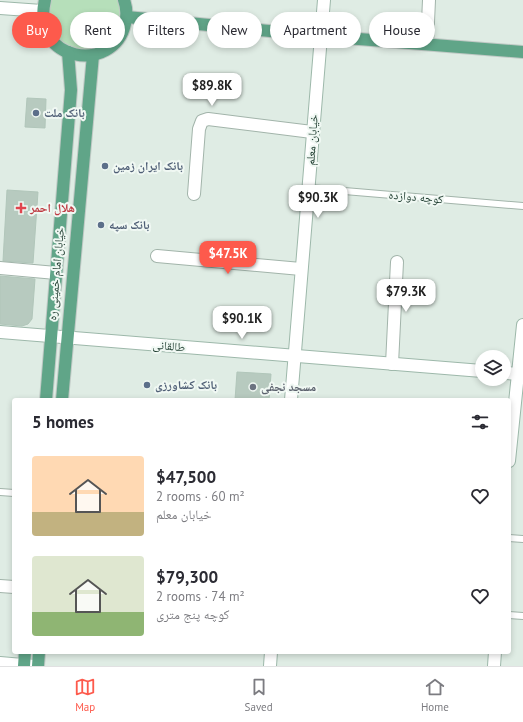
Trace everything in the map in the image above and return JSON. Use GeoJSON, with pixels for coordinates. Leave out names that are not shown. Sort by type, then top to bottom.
{"type":"FeatureCollection","features":[{"type":"Feature","properties":{"kind":"main road"},"geometry":{"type":"LineString","coordinates":[[43,6],[43,23],[48,36],[57,46],[79,56],[93,55],[102,52],[119,38],[127,17],[124,0]]}},
{"type":"Feature","properties":{"kind":"main road"},"geometry":{"type":"LineString","coordinates":[[127,17],[270,31]]}},
{"type":"Feature","properties":{"kind":"main road"},"geometry":{"type":"LineString","coordinates":[[435,45],[523,52]]}},
{"type":"Feature","properties":{"kind":"main road","name":"خیابان امام خمینی ره"},"geometry":{"type":"LineString","coordinates":[[46,398],[72,90],[68,52]]}},
{"type":"Feature","properties":{"kind":"main road","name":"خیابان امام خمینی ره"},"geometry":{"type":"LineString","coordinates":[[62,398],[93,55]]}},
{"type":"Feature","properties":{"kind":"main road"},"geometry":{"type":"LineString","coordinates":[[25,654],[27,666]]}},
{"type":"Feature","properties":{"kind":"main road"},"geometry":{"type":"LineString","coordinates":[[38,666],[39,654]]}},
{"type":"Feature","properties":{"kind":"street","name":"خیابان معلم"},"geometry":{"type":"LineString","coordinates":[[323,12],[324,0]]}},
{"type":"Feature","properties":{"kind":"street"},"geometry":{"type":"LineString","coordinates":[[428,12],[429,0]]}},
{"type":"Feature","properties":{"kind":"street"},"geometry":{"type":"LineString","coordinates":[[0,8],[43,6]]}},
{"type":"Feature","properties":{"kind":"street","name":"خیابان معلم"},"geometry":{"type":"LineString","coordinates":[[291,398],[320,48]]}},
{"type":"Feature","properties":{"kind":"street"},"geometry":{"type":"LineString","coordinates":[[194,194],[199,129],[202,121],[208,119],[312,132]]}},
{"type":"Feature","properties":{"kind":"street"},"geometry":{"type":"LineString","coordinates":[[158,256],[301,270]]}},
{"type":"Feature","properties":{"kind":"street"},"geometry":{"type":"LineString","coordinates":[[392,364],[397,262]]}},
{"type":"Feature","properties":{"kind":"street"},"geometry":{"type":"LineString","coordinates":[[0,268],[56,273]]}},
{"type":"Feature","properties":{"kind":"street"},"geometry":{"type":"LineString","coordinates":[[511,446],[521,374],[523,325]]}},
{"type":"Feature","properties":{"kind":"street","name":"طالقانی"},"geometry":{"type":"LineString","coordinates":[[0,332],[475,370]]}},
{"type":"Feature","properties":{"kind":"street"},"geometry":{"type":"LineString","coordinates":[[511,373],[521,374]]}},
{"type":"Feature","properties":{"kind":"street"},"geometry":{"type":"LineString","coordinates":[[0,586],[12,587]]}},
{"type":"Feature","properties":{"kind":"street"},"geometry":{"type":"LineString","coordinates":[[270,666],[271,654]]}},
{"type":"Feature","properties":{"kind":"street"},"geometry":{"type":"LineString","coordinates":[[494,666],[495,654]]}},
{"type":"Feature","properties":{"kind":"street"},"geometry":{"type":"LineString","coordinates":[[0,663],[27,666]]}},
{"type":"Feature","properties":{"kind":"lane","name":"کوچه دوازده"},"geometry":{"type":"LineString","coordinates":[[309,188],[523,206]]}},
{"type":"Feature","properties":{"kind":"lane"},"geometry":{"type":"LineString","coordinates":[[0,492],[12,493]]}},
{"type":"Feature","properties":{"kind":"lane"},"geometry":{"type":"LineString","coordinates":[[511,538],[523,539]]}},
{"type":"Feature","properties":{"kind":"lane"},"geometry":{"type":"LineString","coordinates":[[511,615],[523,616]]}},
{"type":"Feature","properties":{"kind":"green space"},"geometry":{"type":"Polygon","coordinates":[[[51,0],[118,0],[120,9],[120,12],[70,12],[70,46],[62,41],[62,12],[49,12],[51,0]]]}},
{"type":"Feature","properties":{"kind":"building","name":"بانک ملت"},"geometry":{"type":"Polygon","coordinates":[[[27,98],[46,99],[45,128],[25,127],[27,98]]]}},
{"type":"Feature","properties":{"kind":"building"},"geometry":{"type":"Polygon","coordinates":[[[7,190],[38,192],[33,263],[3,261],[7,190]]]}},
{"type":"Feature","properties":{"kind":"building"},"geometry":{"type":"Polygon","coordinates":[[[0,276],[35,279],[32,319],[28,324],[22,326],[0,324],[0,276]]]}},
{"type":"Feature","properties":{"kind":"building","name":"مسجد نجفی"},"geometry":{"type":"Polygon","coordinates":[[[237,372],[271,374],[269,398],[235,398],[237,372]]]}},
{"type":"Feature","properties":{"kind":"place","name":"بانک ملت"},"geometry":{"type":"Point","coordinates":[36,113]}},
{"type":"Feature","properties":{"kind":"place","name":"بانک ایران زمین"},"geometry":{"type":"Point","coordinates":[105,166]}},
{"type":"Feature","properties":{"kind":"place","name":"هلال احمر"},"geometry":{"type":"Point","coordinates":[21,208]}},
{"type":"Feature","properties":{"kind":"place","name":"بانک سپه"},"geometry":{"type":"Point","coordinates":[101,225]}},
{"type":"Feature","properties":{"kind":"place","name":"بانک کشاورزی"},"geometry":{"type":"Point","coordinates":[147,385]}},
{"type":"Feature","properties":{"kind":"place","name":"مسجد نجفی"},"geometry":{"type":"Point","coordinates":[253,387]}}]}
